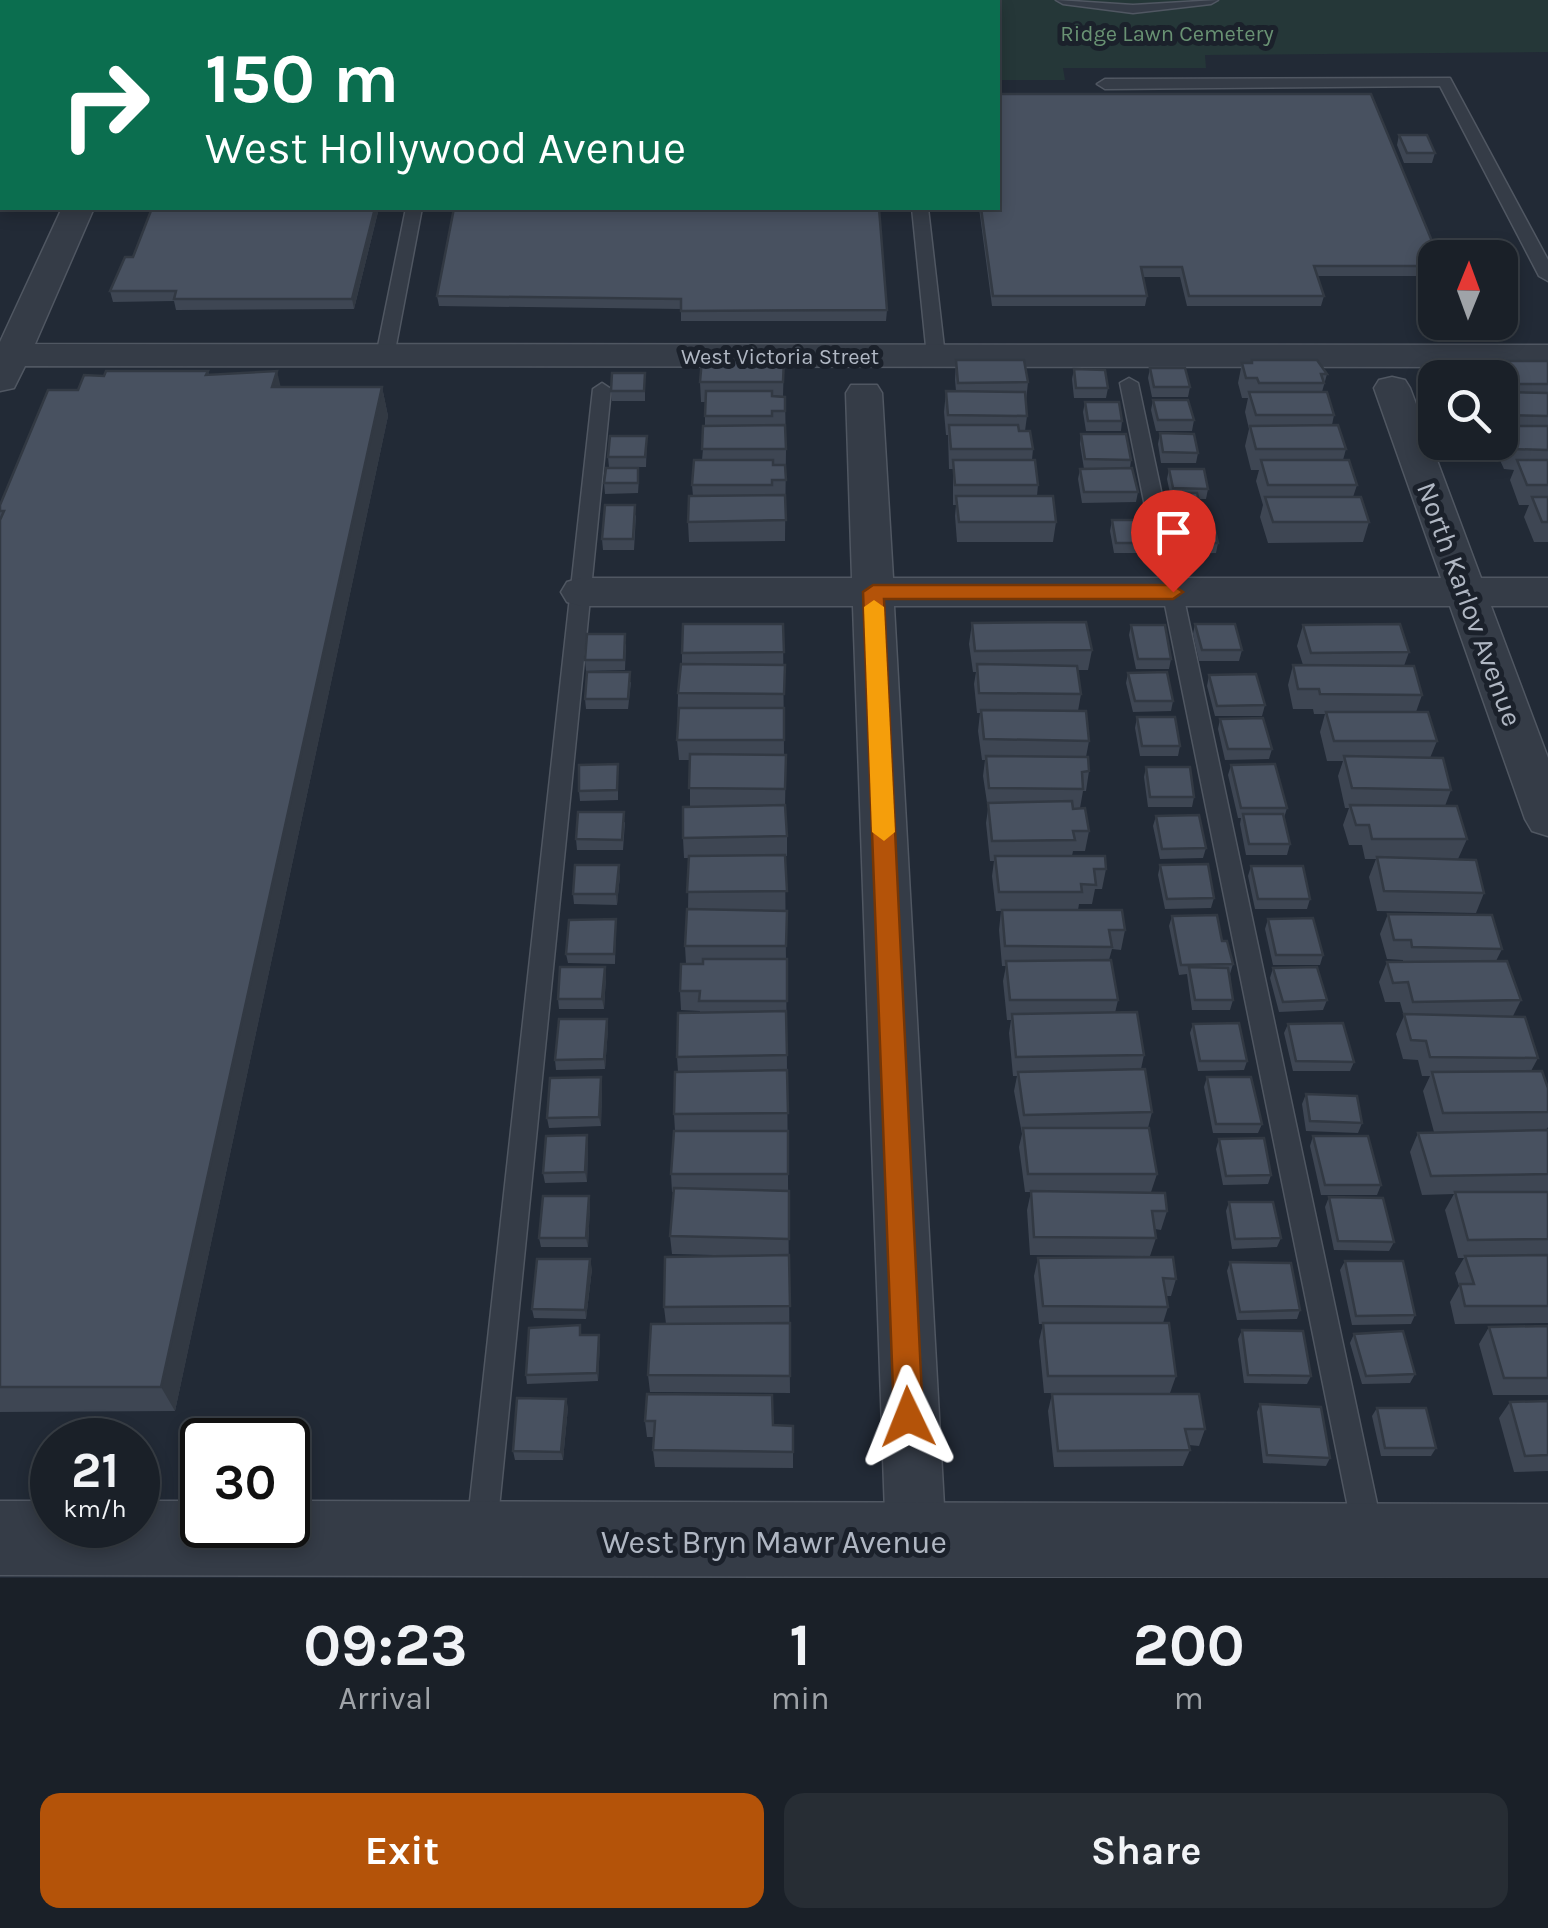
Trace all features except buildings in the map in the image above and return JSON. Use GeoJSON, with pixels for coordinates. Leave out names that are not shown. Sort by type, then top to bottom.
{"type":"FeatureCollection","features":[{"type":"Feature","properties":{"kind":"street"},"geometry":{"type":"LineString","coordinates":[[6,368],[77,210]]}},
{"type":"Feature","properties":{"kind":"street","name":"West Victoria Street"},"geometry":{"type":"LineString","coordinates":[[6,368],[385,356],[1548,356]]}},
{"type":"Feature","properties":{"kind":"street","name":"North Karlov Avenue"},"geometry":{"type":"LineString","coordinates":[[1392,388],[1548,819]]}},
{"type":"Feature","properties":{"kind":"street"},"geometry":{"type":"LineString","coordinates":[[864,393],[916,1542]]}},
{"type":"Feature","properties":{"kind":"street"},"geometry":{"type":"LineString","coordinates":[[581,592],[1548,592]]}},
{"type":"Feature","properties":{"kind":"street","name":"West Bryn Mawr Avenue"},"geometry":{"type":"LineString","coordinates":[[0,1538],[1548,1542]]}},
{"type":"Feature","properties":{"kind":"lane"},"geometry":{"type":"LineString","coordinates":[[1063,0],[1134,8],[1211,0]]}},
{"type":"Feature","properties":{"kind":"lane"},"geometry":{"type":"LineString","coordinates":[[1105,84],[1445,81],[1548,276]]}},
{"type":"Feature","properties":{"kind":"lane"},"geometry":{"type":"LineString","coordinates":[[385,356],[414,210]]}},
{"type":"Feature","properties":{"kind":"lane"},"geometry":{"type":"LineString","coordinates":[[920,210],[936,356]]}},
{"type":"Feature","properties":{"kind":"lane"},"geometry":{"type":"LineString","coordinates":[[1129,383],[1370,1541]]}},
{"type":"Feature","properties":{"kind":"lane"},"geometry":{"type":"LineString","coordinates":[[480,1542],[602,389]]}},
{"type":"Feature","properties":{"kind":"green space","name":"Ridge Lawn Cemetery"},"geometry":{"type":"Polygon","coordinates":[[[1000,0],[1548,0],[1548,52],[1205,55],[1206,68],[1063,68],[1065,80],[1000,80],[1000,0]]]}},
{"type":"Feature","properties":{"kind":"slow traffic"},"geometry":{"type":"LineString","coordinates":[[874,607],[884,832]]}},
{"type":"Feature","properties":{"kind":"route"},"geometry":{"type":"LineString","coordinates":[[908,1417],[873,592],[1173,592]]}}]}
